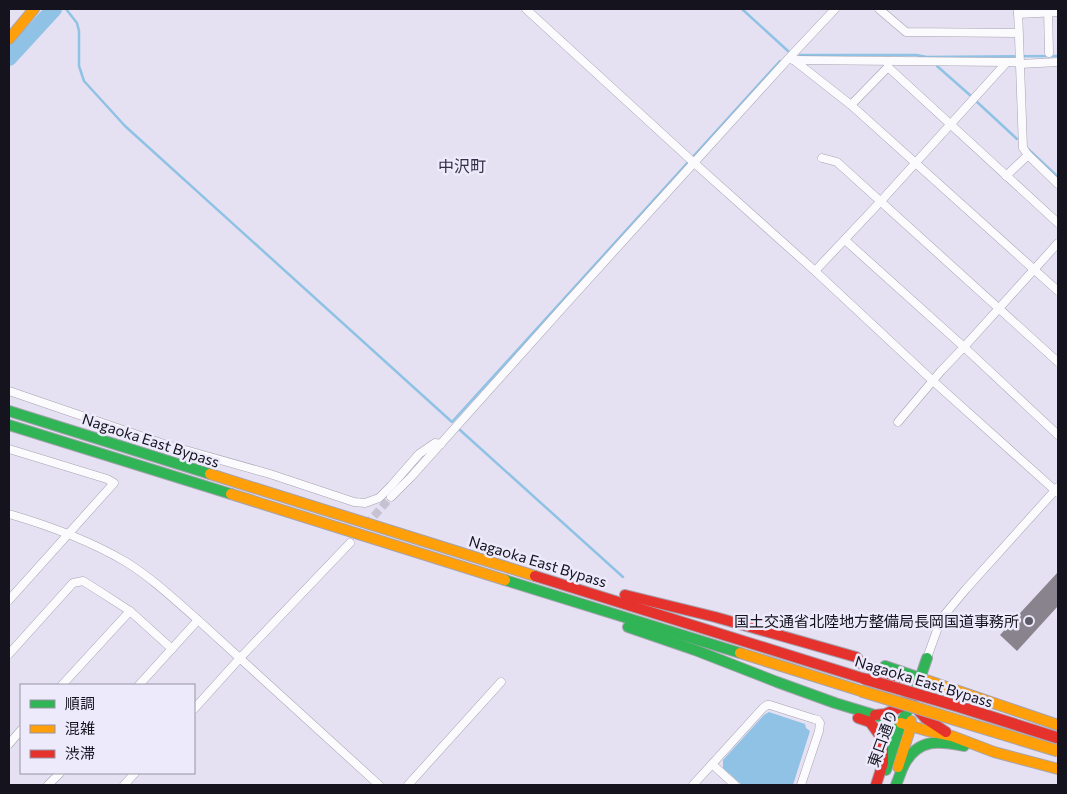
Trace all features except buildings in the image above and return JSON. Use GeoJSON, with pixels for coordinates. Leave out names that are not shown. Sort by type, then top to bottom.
{"type":"FeatureCollection","features":[{"type":"Feature","properties":{"kind":"main road"},"geometry":{"type":"LineString","coordinates":[[9,39],[34,9]]}},
{"type":"Feature","properties":{"kind":"main road","name":"Nagaoka East Bypass"},"geometry":{"type":"LineString","coordinates":[[9,411],[865,680],[957,706],[1058,738]]}},
{"type":"Feature","properties":{"kind":"main road","name":"Nagaoka East Bypass"},"geometry":{"type":"LineString","coordinates":[[9,425],[861,692],[1058,751]]}},
{"type":"Feature","properties":{"kind":"main road"},"geometry":{"type":"LineString","coordinates":[[310,519],[473,578],[629,627],[695,650],[835,703],[906,725],[952,736],[994,752]]}},
{"type":"Feature","properties":{"kind":"main road"},"geometry":{"type":"LineString","coordinates":[[482,559],[706,615],[856,657],[1058,725]]}},
{"type":"Feature","properties":{"kind":"main road"},"geometry":{"type":"LineString","coordinates":[[856,657],[862,664],[890,675],[897,680],[920,714],[952,736]]}},
{"type":"Feature","properties":{"kind":"main road","name":"東口通り"},"geometry":{"type":"LineString","coordinates":[[894,785],[906,725],[927,658]]}},
{"type":"Feature","properties":{"kind":"main road"},"geometry":{"type":"LineString","coordinates":[[873,715],[885,714],[936,691],[953,689]]}},
{"type":"Feature","properties":{"kind":"main road"},"geometry":{"type":"LineString","coordinates":[[835,703],[842,711],[870,722],[881,736],[884,744],[884,763],[876,785]]}},
{"type":"Feature","properties":{"kind":"main road","name":"東口通り"},"geometry":{"type":"LineString","coordinates":[[881,785],[906,725]]}},
{"type":"Feature","properties":{"kind":"main road"},"geometry":{"type":"LineString","coordinates":[[894,785],[912,752],[920,746],[934,741],[943,741],[994,752],[1058,769]]}},
{"type":"Feature","properties":{"kind":"street"},"geometry":{"type":"LineString","coordinates":[[526,9],[815,271],[933,382],[1057,490],[941,619],[927,658]]}},
{"type":"Feature","properties":{"kind":"street"},"geometry":{"type":"LineString","coordinates":[[392,497],[691,160],[792,59],[835,9]]}},
{"type":"Feature","properties":{"kind":"street"},"geometry":{"type":"LineString","coordinates":[[879,9],[906,32],[1018,33]]}},
{"type":"Feature","properties":{"kind":"street"},"geometry":{"type":"LineString","coordinates":[[1048,10],[1048,53]]}},
{"type":"Feature","properties":{"kind":"street"},"geometry":{"type":"LineString","coordinates":[[1058,12],[1048,10],[1018,11],[1024,151],[1058,184]]}},
{"type":"Feature","properties":{"kind":"street"},"geometry":{"type":"LineString","coordinates":[[792,59],[888,64],[1007,62],[1020,64],[1058,62]]}},
{"type":"Feature","properties":{"kind":"street"},"geometry":{"type":"LineString","coordinates":[[792,59],[851,105],[1058,291]]}},
{"type":"Feature","properties":{"kind":"street"},"geometry":{"type":"LineString","coordinates":[[815,271],[882,201],[1007,62]]}},
{"type":"Feature","properties":{"kind":"street"},"geometry":{"type":"LineString","coordinates":[[851,105],[888,64]]}},
{"type":"Feature","properties":{"kind":"street"},"geometry":{"type":"LineString","coordinates":[[888,64],[1058,223]]}},
{"type":"Feature","properties":{"kind":"street"},"geometry":{"type":"LineString","coordinates":[[1006,176],[1028,155]]}},
{"type":"Feature","properties":{"kind":"street"},"geometry":{"type":"LineString","coordinates":[[822,158],[837,162],[1058,362]]}},
{"type":"Feature","properties":{"kind":"street"},"geometry":{"type":"LineString","coordinates":[[845,240],[1058,434]]}},
{"type":"Feature","properties":{"kind":"street"},"geometry":{"type":"LineString","coordinates":[[898,422],[941,371],[1057,248]]}},
{"type":"Feature","properties":{"kind":"street"},"geometry":{"type":"LineString","coordinates":[[9,390],[164,444],[270,474],[354,502],[364,503],[379,498],[419,454],[435,443],[441,444]]}},
{"type":"Feature","properties":{"kind":"street"},"geometry":{"type":"LineString","coordinates":[[9,449],[107,479],[114,484],[9,600]]}},
{"type":"Feature","properties":{"kind":"street"},"geometry":{"type":"LineString","coordinates":[[9,514],[70,534],[127,563],[170,595],[379,785]]}},
{"type":"Feature","properties":{"kind":"street"},"geometry":{"type":"LineString","coordinates":[[195,708],[350,543]]}},
{"type":"Feature","properties":{"kind":"street"},"geometry":{"type":"LineString","coordinates":[[9,654],[73,583],[83,582],[130,611],[172,648]]}},
{"type":"Feature","properties":{"kind":"street"},"geometry":{"type":"LineString","coordinates":[[63,684],[130,611]]}},
{"type":"Feature","properties":{"kind":"street"},"geometry":{"type":"LineString","coordinates":[[140,684],[198,620]]}},
{"type":"Feature","properties":{"kind":"street"},"geometry":{"type":"LineString","coordinates":[[408,785],[501,682]]}},
{"type":"Feature","properties":{"kind":"street"},"geometry":{"type":"LineString","coordinates":[[693,785],[767,705],[818,720],[820,724],[801,785]]}},
{"type":"Feature","properties":{"kind":"street"},"geometry":{"type":"LineString","coordinates":[[9,744],[20,731]]}},
{"type":"Feature","properties":{"kind":"street"},"geometry":{"type":"LineString","coordinates":[[712,764],[735,785]]}},
{"type":"Feature","properties":{"kind":"street"},"geometry":{"type":"LineString","coordinates":[[48,785],[59,774]]}},
{"type":"Feature","properties":{"kind":"street"},"geometry":{"type":"LineString","coordinates":[[124,785],[135,774]]}},
{"type":"Feature","properties":{"kind":"water"},"geometry":{"type":"Polygon","coordinates":[[[769,712],[805,724],[806,728],[810,731],[793,785],[742,785],[723,768],[723,760],[764,715],[769,712]]]}},
{"type":"Feature","properties":{"kind":"waterway"},"geometry":{"type":"LineString","coordinates":[[9,58],[54,9]]}},
{"type":"Feature","properties":{"kind":"waterway"},"geometry":{"type":"LineString","coordinates":[[66,9],[77,23],[79,31],[79,66],[84,81],[125,126],[452,422],[780,61]]}},
{"type":"Feature","properties":{"kind":"waterway"},"geometry":{"type":"LineString","coordinates":[[742,9],[788,51]]}},
{"type":"Feature","properties":{"kind":"waterway"},"geometry":{"type":"LineString","coordinates":[[800,55],[916,55],[927,57],[1058,56]]}},
{"type":"Feature","properties":{"kind":"waterway"},"geometry":{"type":"LineString","coordinates":[[937,66],[971,96]]}},
{"type":"Feature","properties":{"kind":"waterway"},"geometry":{"type":"LineString","coordinates":[[976,101],[1017,139]]}},
{"type":"Feature","properties":{"kind":"waterway"},"geometry":{"type":"LineString","coordinates":[[1028,149],[1058,177]]}},
{"type":"Feature","properties":{"kind":"waterway"},"geometry":{"type":"LineString","coordinates":[[460,430],[623,577]]}},
{"type":"Feature","properties":{"kind":"tunnel"},"geometry":{"type":"LineString","coordinates":[[366,525],[391,497]]}},
{"type":"Feature","properties":{"kind":"traffic: fast"},"geometry":{"type":"LineString","coordinates":[[9,411],[210,474]]}},
{"type":"Feature","properties":{"kind":"traffic: fast"},"geometry":{"type":"LineString","coordinates":[[9,425],[231,494]]}},
{"type":"Feature","properties":{"kind":"traffic: fast"},"geometry":{"type":"LineString","coordinates":[[505,580],[740,653]]}},
{"type":"Feature","properties":{"kind":"traffic: fast"},"geometry":{"type":"LineString","coordinates":[[628,627],[695,650],[835,703],[901,723]]}},
{"type":"Feature","properties":{"kind":"traffic: fast"},"geometry":{"type":"LineString","coordinates":[[886,770],[901,723],[912,702],[927,658]]}},
{"type":"Feature","properties":{"kind":"traffic: fast"},"geometry":{"type":"LineString","coordinates":[[885,666],[920,678]]}},
{"type":"Feature","properties":{"kind":"traffic: fast"},"geometry":{"type":"LineString","coordinates":[[896,785],[905,763],[923,745],[947,743],[964,746]]}},
{"type":"Feature","properties":{"kind":"traffic: slow"},"geometry":{"type":"LineString","coordinates":[[9,39],[34,9]]}},
{"type":"Feature","properties":{"kind":"traffic: slow"},"geometry":{"type":"LineString","coordinates":[[210,474],[535,576]]}},
{"type":"Feature","properties":{"kind":"traffic: slow"},"geometry":{"type":"LineString","coordinates":[[231,494],[505,580]]}},
{"type":"Feature","properties":{"kind":"traffic: slow"},"geometry":{"type":"LineString","coordinates":[[740,653],[861,691]]}},
{"type":"Feature","properties":{"kind":"traffic: slow"},"geometry":{"type":"LineString","coordinates":[[920,678],[1058,725]]}},
{"type":"Feature","properties":{"kind":"traffic: slow"},"geometry":{"type":"LineString","coordinates":[[861,691],[1058,751]]}},
{"type":"Feature","properties":{"kind":"traffic: slow"},"geometry":{"type":"LineString","coordinates":[[898,767],[911,721]]}},
{"type":"Feature","properties":{"kind":"traffic: slow"},"geometry":{"type":"LineString","coordinates":[[901,723],[952,736],[994,752],[1058,769]]}},
{"type":"Feature","properties":{"kind":"traffic: jam"},"geometry":{"type":"LineString","coordinates":[[535,576],[865,679]]}},
{"type":"Feature","properties":{"kind":"traffic: jam"},"geometry":{"type":"LineString","coordinates":[[625,595],[715,617],[856,657],[862,664],[890,675],[897,680],[912,702],[885,714],[875,715]]}},
{"type":"Feature","properties":{"kind":"traffic: jam"},"geometry":{"type":"LineString","coordinates":[[865,679],[1058,738]]}},
{"type":"Feature","properties":{"kind":"traffic: jam"},"geometry":{"type":"LineString","coordinates":[[915,707],[925,718],[946,732]]}},
{"type":"Feature","properties":{"kind":"traffic: jam"},"geometry":{"type":"LineString","coordinates":[[858,718],[870,722],[883,740],[883,763],[876,785]]}},
{"type":"Feature","properties":{"kind":"place","name":"国土交通省北陸地方整備局長岡国道事務所"},"geometry":{"type":"Point","coordinates":[1029,621]}},
{"type":"Feature","properties":{"kind":"district","name":"中沢町"},"geometry":{"type":"Point","coordinates":[462,165]}}]}
